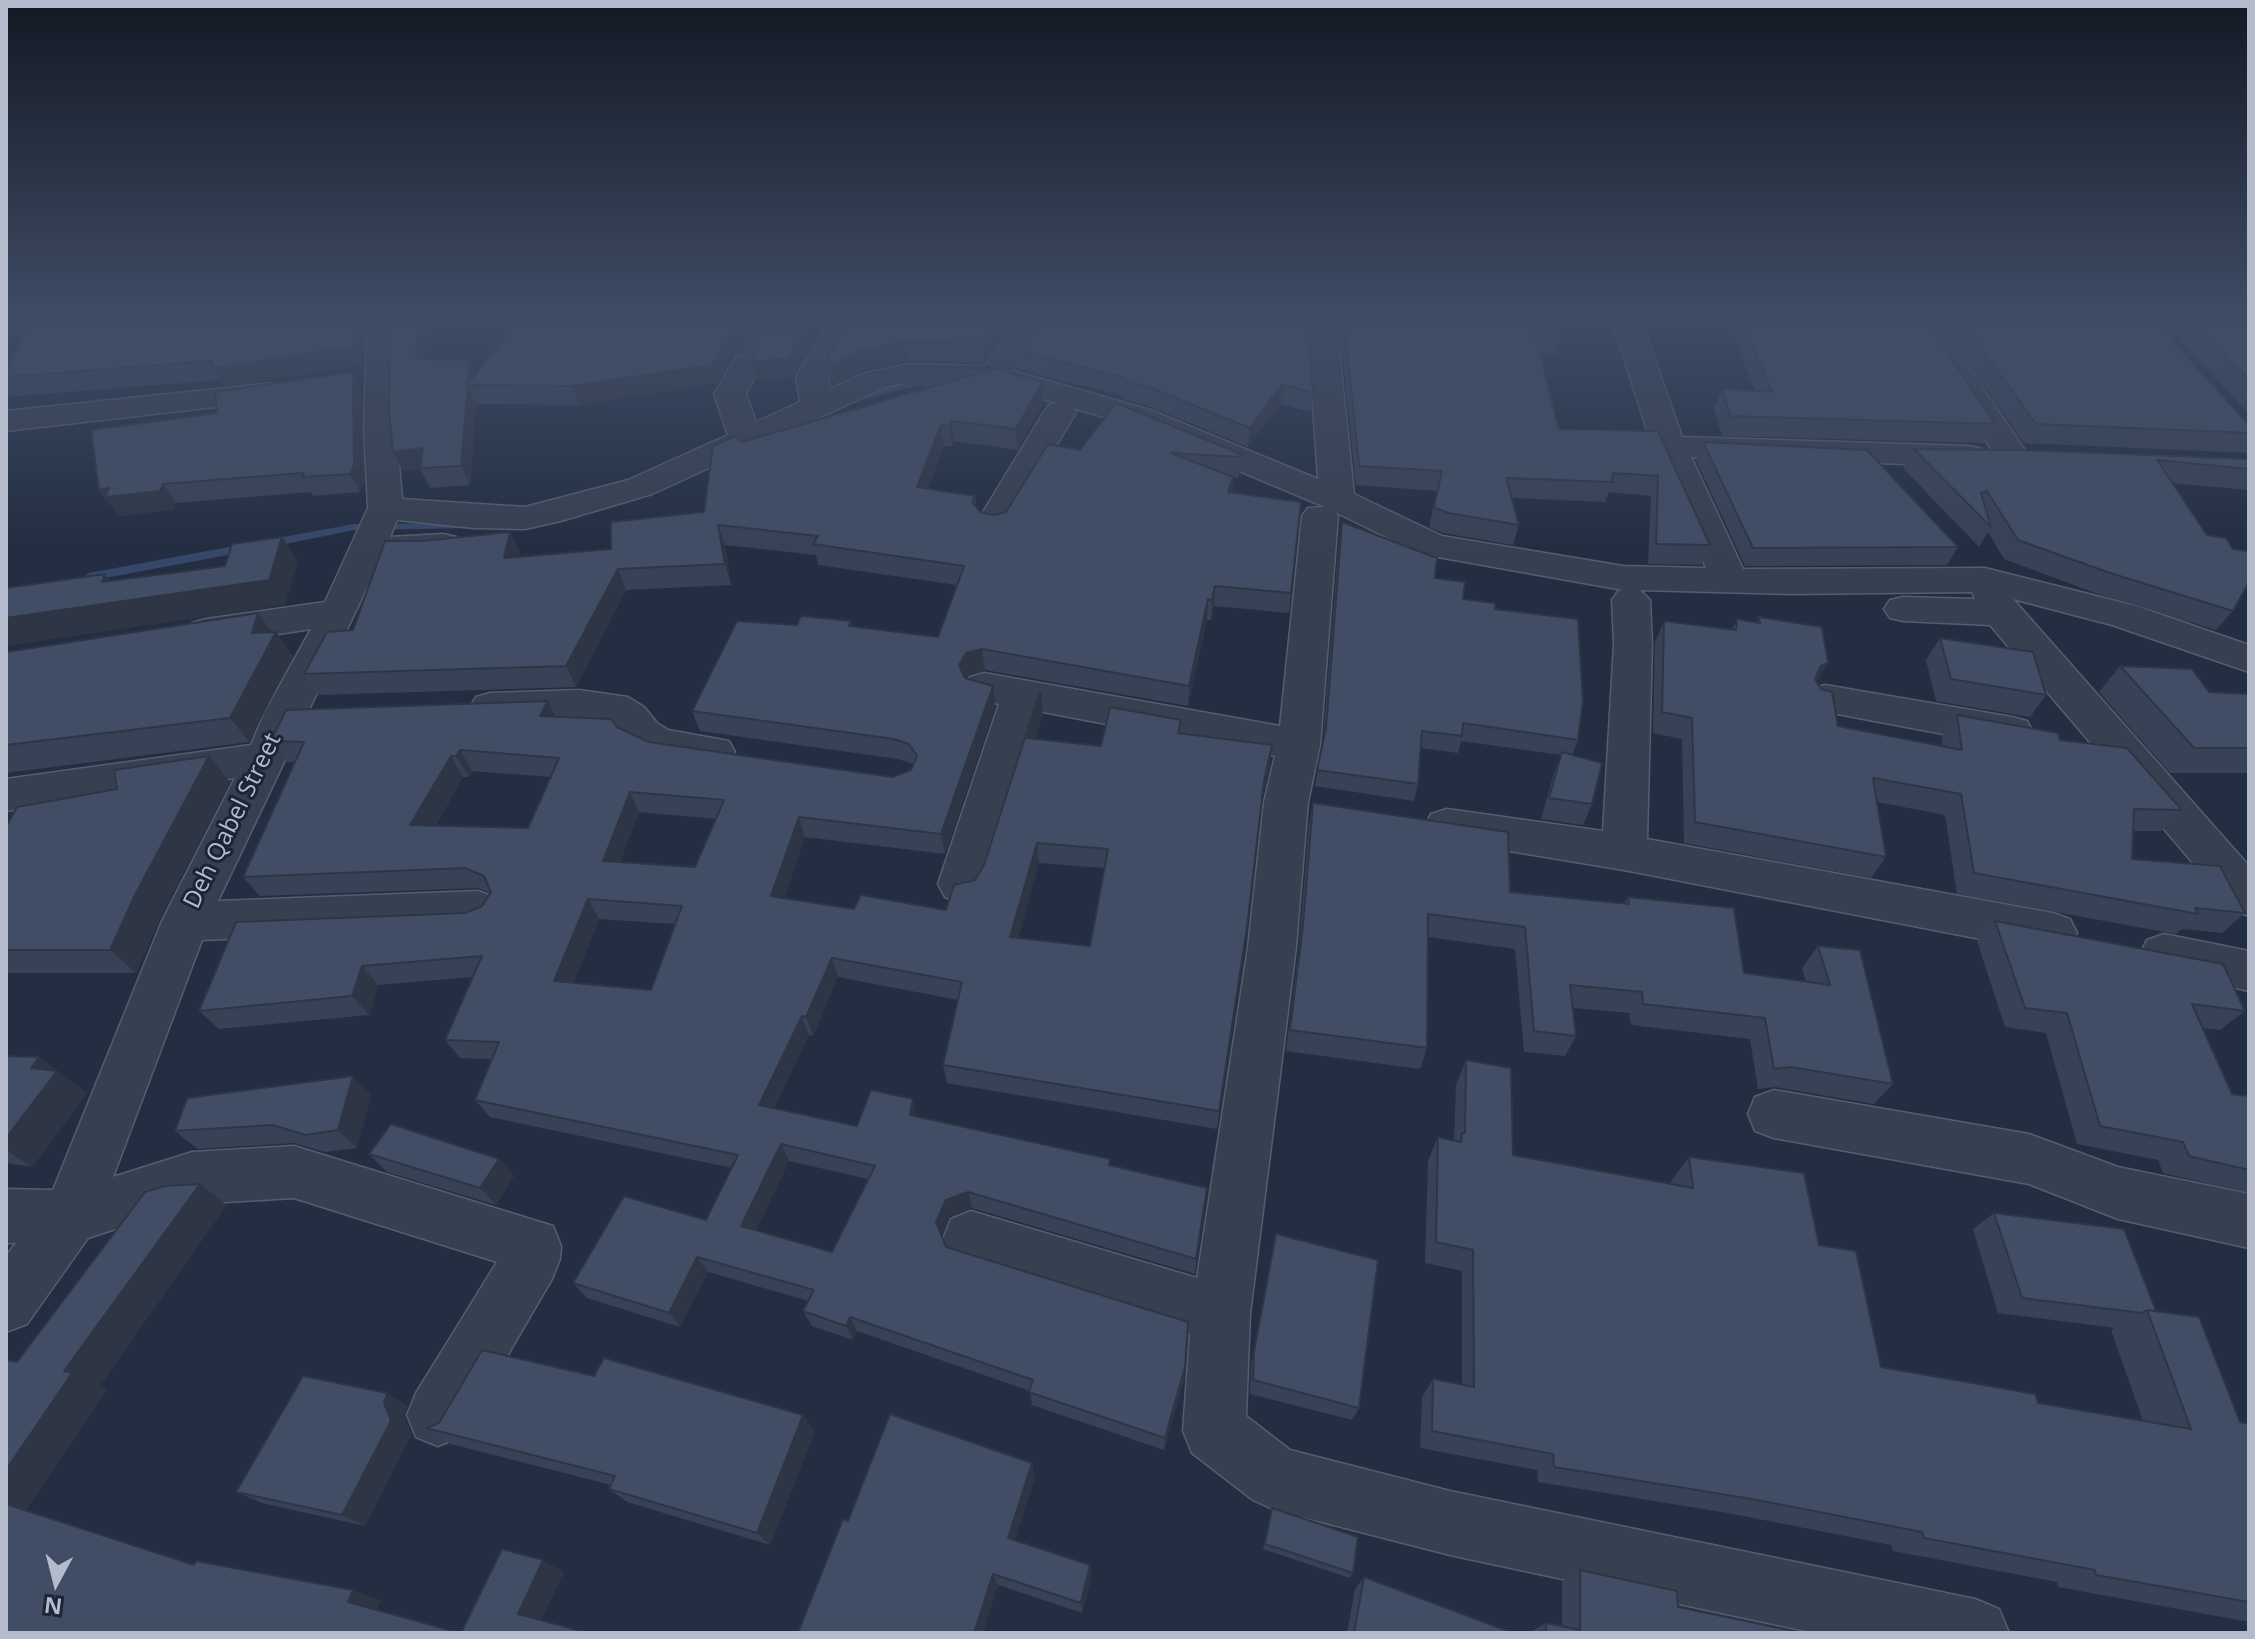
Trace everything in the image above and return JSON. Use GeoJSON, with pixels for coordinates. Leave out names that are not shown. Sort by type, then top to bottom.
{"type":"FeatureCollection","features":[{"type":"Feature","properties":{"kind":"street"},"geometry":{"type":"LineString","coordinates":[[6,421],[245,396]]}},
{"type":"Feature","properties":{"kind":"street","name":"Deh Qabel Street"},"geometry":{"type":"LineString","coordinates":[[6,1303],[70,1217],[185,921],[266,758],[284,714],[339,612],[377,528],[367,396]]}},
{"type":"Feature","properties":{"kind":"street"},"geometry":{"type":"LineString","coordinates":[[731,396],[746,440]]}},
{"type":"Feature","properties":{"kind":"street"},"geometry":{"type":"LineString","coordinates":[[815,396],[817,406]]}},
{"type":"Feature","properties":{"kind":"street"},"geometry":{"type":"LineString","coordinates":[[377,528],[474,517],[525,518],[640,487],[839,396]]}},
{"type":"Feature","properties":{"kind":"street"},"geometry":{"type":"LineString","coordinates":[[377,528],[511,542],[542,537],[596,522],[739,464],[867,402],[898,396]]}},
{"type":"Feature","properties":{"kind":"street"},"geometry":{"type":"LineString","coordinates":[[1002,396],[1060,412],[1179,452],[1434,546],[1623,578],[1730,581],[1993,597],[2123,615],[2249,659]]}},
{"type":"Feature","properties":{"kind":"street"},"geometry":{"type":"LineString","coordinates":[[1068,396],[1139,417],[1458,569],[1631,600],[1993,597]]}},
{"type":"Feature","properties":{"kind":"street"},"geometry":{"type":"LineString","coordinates":[[1324,396],[1328,507],[1299,745],[1309,806],[1272,947],[1221,1314],[1214,1431],[1275,1478],[1450,1523],[1975,1633]]}},
{"type":"Feature","properties":{"kind":"street"},"geometry":{"type":"LineString","coordinates":[[1652,396],[1669,446],[1730,581]]}},
{"type":"Feature","properties":{"kind":"street"},"geometry":{"type":"LineString","coordinates":[[1669,446],[1868,455],[2027,457],[1981,396]]}},
{"type":"Feature","properties":{"kind":"street"},"geometry":{"type":"LineString","coordinates":[[995,522],[1060,412]]}},
{"type":"Feature","properties":{"kind":"street"},"geometry":{"type":"LineString","coordinates":[[1868,455],[1900,489]]}},
{"type":"Feature","properties":{"kind":"street"},"geometry":{"type":"LineString","coordinates":[[1953,546],[2121,751],[2249,897]]}},
{"type":"Feature","properties":{"kind":"street"},"geometry":{"type":"LineString","coordinates":[[1624,852],[1633,644],[1631,600]]}},
{"type":"Feature","properties":{"kind":"street"},"geometry":{"type":"LineString","coordinates":[[173,637],[339,612]]}},
{"type":"Feature","properties":{"kind":"street"},"geometry":{"type":"LineString","coordinates":[[961,884],[1003,690],[1299,745]]}},
{"type":"Feature","properties":{"kind":"street"},"geometry":{"type":"LineString","coordinates":[[1825,699],[2121,751]]}},
{"type":"Feature","properties":{"kind":"street"},"geometry":{"type":"LineString","coordinates":[[455,708],[579,704],[614,707],[630,717],[642,734],[658,744],[748,757]]}},
{"type":"Feature","properties":{"kind":"street"},"geometry":{"type":"LineString","coordinates":[[284,714],[331,712]]}},
{"type":"Feature","properties":{"kind":"street"},"geometry":{"type":"LineString","coordinates":[[6,795],[266,758]]}},
{"type":"Feature","properties":{"kind":"street"},"geometry":{"type":"LineString","coordinates":[[1409,820],[1624,852],[2249,971]]}},
{"type":"Feature","properties":{"kind":"street"},"geometry":{"type":"LineString","coordinates":[[185,921],[478,910]]}},
{"type":"Feature","properties":{"kind":"street"},"geometry":{"type":"LineString","coordinates":[[1774,1114],[2029,1159],[2118,1193],[2249,1221]]}},
{"type":"Feature","properties":{"kind":"street"},"geometry":{"type":"LineString","coordinates":[[6,1216],[70,1217],[192,1178],[294,1172],[533,1246],[532,1259],[438,1415]]}},
{"type":"Feature","properties":{"kind":"street"},"geometry":{"type":"LineString","coordinates":[[971,1239],[1221,1314]]}},
{"type":"Feature","properties":{"kind":"building"},"geometry":{"type":"Polygon","coordinates":[[[215,396],[353,396],[354,465],[350,474],[302,477],[304,473],[163,484],[160,491],[105,497],[109,488],[99,490],[91,430],[217,413],[215,396]]]}},
{"type":"Feature","properties":{"kind":"building"},"geometry":{"type":"Polygon","coordinates":[[[389,396],[467,396],[461,466],[420,468],[423,448],[393,452],[389,396]]]}},
{"type":"Feature","properties":{"kind":"building"},"geometry":{"type":"Polygon","coordinates":[[[898,396],[1034,396],[1016,429],[951,421],[949,426],[941,425],[917,487],[975,496],[972,502],[980,512],[994,515],[1006,512],[1048,444],[1080,450],[1116,403],[1241,454],[1240,457],[1171,453],[1233,477],[1228,492],[1301,502],[1291,593],[1215,586],[1212,600],[1208,599],[1189,686],[982,649],[966,653],[959,665],[965,678],[993,686],[941,834],[799,817],[771,896],[854,909],[861,895],[946,910],[954,885],[975,880],[984,865],[1039,694],[1027,738],[1101,746],[1110,707],[1181,720],[1178,733],[1272,745],[1264,781],[1247,927],[1219,1111],[943,1065],[962,982],[832,958],[806,1017],[802,1016],[759,1105],[857,1126],[871,1090],[913,1099],[910,1115],[1110,1159],[1109,1165],[1207,1188],[1196,1259],[968,1192],[946,1200],[936,1222],[946,1247],[1188,1322],[1185,1367],[1165,1438],[1029,1392],[1033,1380],[850,1317],[846,1326],[803,1311],[814,1290],[697,1257],[669,1313],[573,1283],[624,1196],[706,1220],[738,1155],[475,1100],[499,1042],[445,1040],[482,956],[362,966],[352,996],[199,1011],[236,922],[465,913],[482,906],[491,892],[484,876],[465,868],[243,877],[304,742],[271,741],[286,710],[548,701],[540,716],[611,719],[617,727],[649,742],[892,777],[911,770],[917,756],[909,744],[894,739],[692,711],[737,621],[797,625],[801,616],[851,621],[849,626],[938,637],[964,566],[813,544],[818,536],[718,525],[725,564],[618,569],[566,666],[304,674],[327,632],[353,630],[385,541],[422,541],[510,532],[504,558],[611,549],[611,522],[704,512],[713,446],[735,436],[742,442],[898,396]],[[460,750],[456,756],[451,756],[410,825],[528,828],[559,758],[460,750]],[[630,792],[603,861],[695,867],[724,800],[630,792]],[[1037,843],[1010,937],[1090,946],[1108,849],[1037,843]],[[588,899],[554,981],[651,990],[682,906],[588,899]],[[781,1144],[741,1226],[832,1252],[875,1166],[781,1144]]]}},
{"type":"Feature","properties":{"kind":"building"},"geometry":{"type":"Polygon","coordinates":[[[1172,396],[1273,396],[1250,428],[1172,396]]]}},
{"type":"Feature","properties":{"kind":"building"},"geometry":{"type":"Polygon","coordinates":[[[1352,396],[1551,396],[1559,429],[1658,431],[1710,545],[1656,544],[1658,476],[1613,473],[1612,482],[1506,478],[1519,525],[1448,513],[1434,507],[1442,471],[1359,466],[1352,396]]]}},
{"type":"Feature","properties":{"kind":"building"},"geometry":{"type":"Polygon","coordinates":[[[1724,396],[1977,396],[1995,424],[1730,416],[1724,396]]]}},
{"type":"Feature","properties":{"kind":"building"},"geometry":{"type":"Polygon","coordinates":[[[2016,396],[2223,396],[2249,425],[2249,433],[2036,424],[2016,396]]]}},
{"type":"Feature","properties":{"kind":"building"},"geometry":{"type":"Polygon","coordinates":[[[1703,442],[1867,450],[1958,547],[1753,548],[1703,442]]]}},
{"type":"Feature","properties":{"kind":"building"},"geometry":{"type":"Polygon","coordinates":[[[1914,449],[2249,459],[2249,469],[2157,460],[2207,535],[2226,538],[2233,549],[2249,551],[2249,582],[2233,611],[2110,573],[2018,540],[1987,491],[1981,493],[1991,527],[1914,449]]]}},
{"type":"Feature","properties":{"kind":"building"},"geometry":{"type":"Polygon","coordinates":[[[1342,522],[1437,558],[1435,578],[1465,582],[1463,599],[1495,603],[1495,609],[1578,619],[1583,702],[1578,740],[1463,723],[1462,736],[1422,731],[1418,784],[1317,770],[1326,728],[1342,522]]]}},
{"type":"Feature","properties":{"kind":"building"},"geometry":{"type":"Polygon","coordinates":[[[282,537],[269,580],[6,618],[6,588],[105,574],[102,582],[225,566],[232,544],[282,537]]]}},
{"type":"Feature","properties":{"kind":"building"},"geometry":{"type":"Polygon","coordinates":[[[258,613],[252,633],[276,632],[230,718],[6,745],[6,652],[258,613]]]}},
{"type":"Feature","properties":{"kind":"building"},"geometry":{"type":"Polygon","coordinates":[[[1759,617],[1822,627],[1828,663],[1821,666],[1815,679],[1821,689],[1832,692],[1838,726],[1962,750],[1957,715],[2058,733],[2060,740],[2127,748],[2182,810],[2134,809],[2132,859],[2220,866],[2245,913],[2195,908],[2198,914],[1974,873],[1961,794],[1873,778],[1886,857],[1695,822],[1692,718],[1662,712],[1664,621],[1736,630],[1737,619],[1760,623],[1759,617]]]}},
{"type":"Feature","properties":{"kind":"building"},"geometry":{"type":"Polygon","coordinates":[[[1940,638],[2033,652],[2046,695],[1951,679],[1940,638]]]}},
{"type":"Feature","properties":{"kind":"building"},"geometry":{"type":"Polygon","coordinates":[[[2120,666],[2192,669],[2209,692],[2249,694],[2249,748],[2194,748],[2120,666]]]}},
{"type":"Feature","properties":{"kind":"building"},"geometry":{"type":"Polygon","coordinates":[[[1562,752],[1602,763],[1592,804],[1549,798],[1562,752]]]}},
{"type":"Feature","properties":{"kind":"building"},"geometry":{"type":"Polygon","coordinates":[[[209,756],[135,895],[110,950],[6,950],[6,827],[17,807],[117,789],[114,770],[209,756]]]}},
{"type":"Feature","properties":{"kind":"building"},"geometry":{"type":"Polygon","coordinates":[[[1313,803],[1508,832],[1510,892],[1629,904],[1628,897],[1734,908],[1744,973],[1830,985],[1818,946],[1860,950],[1893,1084],[1791,1067],[1774,1069],[1765,1018],[1643,1004],[1642,992],[1570,985],[1576,1036],[1534,1031],[1525,927],[1428,914],[1427,1048],[1290,1030],[1313,803]]]}},
{"type":"Feature","properties":{"kind":"building"},"geometry":{"type":"Polygon","coordinates":[[[1995,921],[2223,964],[2245,1011],[2192,1004],[2232,1094],[2249,1096],[2249,1170],[2189,1156],[2183,1142],[2100,1126],[2067,1013],[2025,1008],[1995,921]]]}},
{"type":"Feature","properties":{"kind":"building"},"geometry":{"type":"Polygon","coordinates":[[[6,1056],[39,1057],[31,1068],[57,1071],[6,1138],[6,1056]]]}},
{"type":"Feature","properties":{"kind":"building"},"geometry":{"type":"Polygon","coordinates":[[[1466,1060],[1511,1068],[1513,1155],[1693,1188],[1689,1157],[1804,1173],[1819,1245],[1856,1251],[1881,1367],[2035,1394],[2038,1403],[2191,1429],[2147,1310],[2199,1317],[2240,1422],[2249,1424],[2249,1602],[2096,1575],[2095,1570],[1924,1538],[1922,1532],[1752,1499],[1554,1467],[1553,1454],[1432,1431],[1433,1379],[1474,1387],[1473,1250],[1436,1242],[1438,1137],[1461,1142],[1462,1133],[1465,1133],[1466,1060]]]}},
{"type":"Feature","properties":{"kind":"building"},"geometry":{"type":"Polygon","coordinates":[[[353,1076],[338,1130],[305,1135],[273,1125],[175,1131],[187,1098],[353,1076]]]}},
{"type":"Feature","properties":{"kind":"building"},"geometry":{"type":"Polygon","coordinates":[[[391,1124],[499,1159],[480,1188],[369,1154],[391,1124]]]}},
{"type":"Feature","properties":{"kind":"building"},"geometry":{"type":"Polygon","coordinates":[[[200,1184],[64,1371],[72,1373],[6,1470],[6,1360],[17,1362],[145,1192],[164,1186],[200,1184]]]}},
{"type":"Feature","properties":{"kind":"building"},"geometry":{"type":"Polygon","coordinates":[[[1994,1213],[2124,1229],[2156,1311],[2142,1313],[2022,1298],[1994,1213]]]}},
{"type":"Feature","properties":{"kind":"building"},"geometry":{"type":"Polygon","coordinates":[[[1276,1234],[1378,1260],[1359,1408],[1253,1380],[1254,1351],[1276,1234]]]}},
{"type":"Feature","properties":{"kind":"building"},"geometry":{"type":"Polygon","coordinates":[[[482,1350],[594,1376],[604,1358],[803,1415],[757,1533],[609,1489],[615,1476],[426,1428],[439,1423],[482,1350]]]}},
{"type":"Feature","properties":{"kind":"building"},"geometry":{"type":"Polygon","coordinates":[[[303,1376],[387,1393],[384,1403],[391,1421],[342,1515],[236,1492],[303,1376]]]}},
{"type":"Feature","properties":{"kind":"building"},"geometry":{"type":"Polygon","coordinates":[[[890,1414],[1032,1463],[1008,1538],[1090,1565],[1081,1603],[993,1574],[974,1633],[798,1633],[843,1519],[848,1521],[890,1414]]]}},
{"type":"Feature","properties":{"kind":"building"},"geometry":{"type":"Polygon","coordinates":[[[6,1504],[194,1565],[196,1561],[353,1590],[348,1602],[460,1633],[6,1633],[6,1504]]]}},
{"type":"Feature","properties":{"kind":"building"},"geometry":{"type":"Polygon","coordinates":[[[1272,1508],[1358,1537],[1353,1573],[1265,1544],[1272,1508]]]}},
{"type":"Feature","properties":{"kind":"building"},"geometry":{"type":"Polygon","coordinates":[[[502,1549],[543,1560],[518,1614],[588,1633],[461,1633],[502,1549]]]}},
{"type":"Feature","properties":{"kind":"building"},"geometry":{"type":"Polygon","coordinates":[[[1580,1570],[1677,1591],[1678,1607],[1803,1633],[1546,1633],[1546,1623],[1580,1630],[1580,1570]]]}},
{"type":"Feature","properties":{"kind":"building"},"geometry":{"type":"Polygon","coordinates":[[[1364,1577],[1513,1633],[1354,1633],[1364,1577]]]}},
{"type":"Feature","properties":{"kind":"waterway"},"geometry":{"type":"LineString","coordinates":[[266,544],[354,527],[471,526]]}},
{"type":"Feature","properties":{"kind":"waterway"},"geometry":{"type":"LineString","coordinates":[[89,577],[245,548]]}}]}
